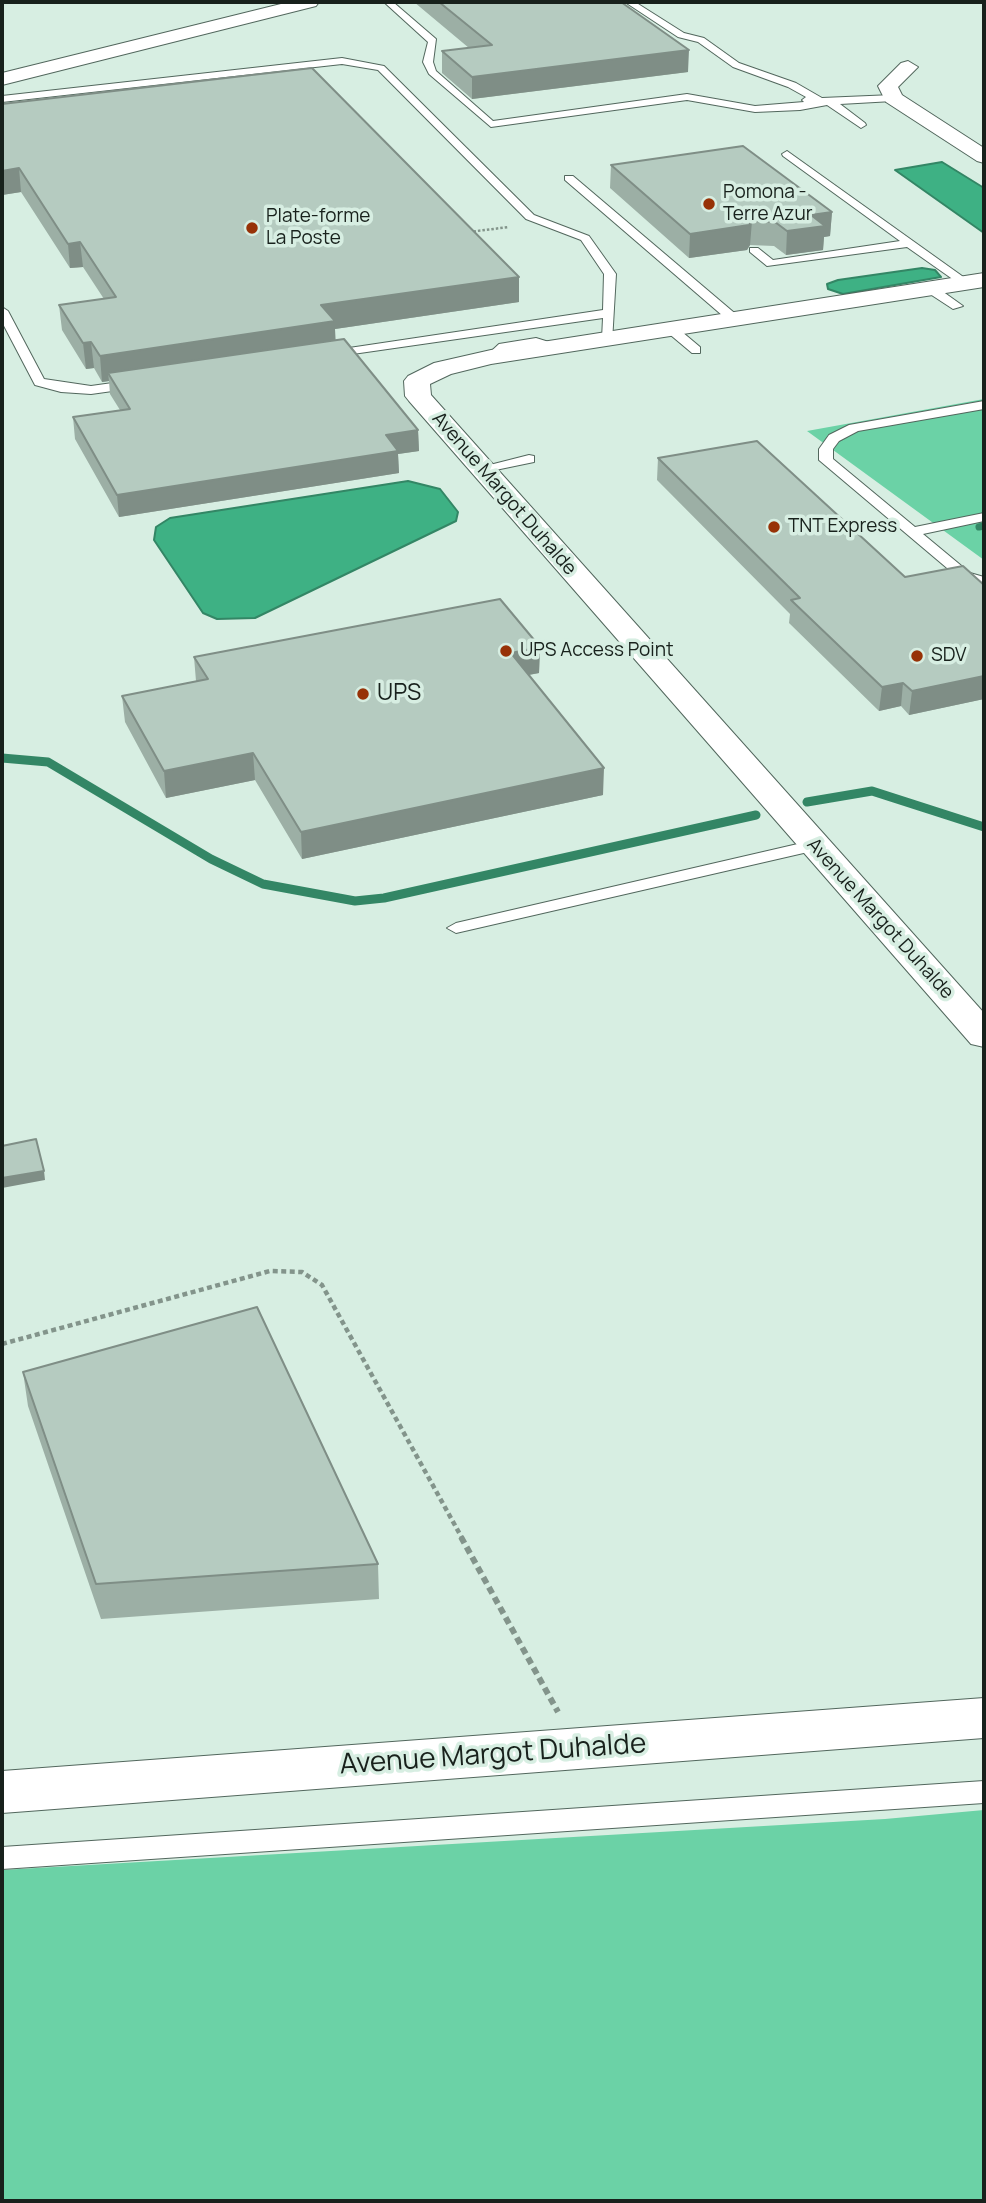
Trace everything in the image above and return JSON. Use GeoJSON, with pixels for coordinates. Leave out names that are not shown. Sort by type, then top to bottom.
{"type":"FeatureCollection","features":[{"type":"Feature","properties":{"kind":"street"},"geometry":{"type":"LineString","coordinates":[[2,79],[310,2]]}},
{"type":"Feature","properties":{"kind":"street"},"geometry":{"type":"LineString","coordinates":[[908,67],[888,86],[893,98],[984,157]]}},
{"type":"Feature","properties":{"kind":"street","name":"Avenue Margot Duhalde"},"geometry":{"type":"LineString","coordinates":[[969,290],[931,289],[671,329],[608,326],[559,347],[491,357],[443,368],[417,381],[418,396],[481,469],[984,1036]]}},
{"type":"Feature","properties":{"kind":"street","name":"Avenue Margot Duhalde"},"geometry":{"type":"LineString","coordinates":[[2,1792],[984,1718]]}},
{"type":"Feature","properties":{"kind":"lane"},"geometry":{"type":"LineString","coordinates":[[388,2],[433,41],[428,62],[432,72],[491,124],[687,97],[755,109],[783,109],[824,102],[893,98]]}},
{"type":"Feature","properties":{"kind":"lane"},"geometry":{"type":"LineString","coordinates":[[629,2],[681,35],[701,40],[736,65],[792,85],[861,125]]}},
{"type":"Feature","properties":{"kind":"lane"},"geometry":{"type":"LineString","coordinates":[[2,99],[342,61],[381,68],[530,217],[585,238],[610,274],[608,326],[311,358]]}},
{"type":"Feature","properties":{"kind":"lane"},"geometry":{"type":"LineString","coordinates":[[787,154],[969,290]]}},
{"type":"Feature","properties":{"kind":"lane"},"geometry":{"type":"LineString","coordinates":[[569,178],[734,319]]}},
{"type":"Feature","properties":{"kind":"lane"},"geometry":{"type":"LineString","coordinates":[[754,250],[771,264],[909,243]]}},
{"type":"Feature","properties":{"kind":"lane"},"geometry":{"type":"LineString","coordinates":[[2,311],[39,382],[61,388],[91,390],[142,383]]}},
{"type":"Feature","properties":{"kind":"lane"},"geometry":{"type":"LineString","coordinates":[[671,329],[696,350]]}},
{"type":"Feature","properties":{"kind":"lane"},"geometry":{"type":"LineString","coordinates":[[984,405],[854,428],[834,438],[826,449],[826,460],[965,576],[984,581]]}},
{"type":"Feature","properties":{"kind":"lane"},"geometry":{"type":"LineString","coordinates":[[481,469],[529,459]]}},
{"type":"Feature","properties":{"kind":"lane"},"geometry":{"type":"LineString","coordinates":[[911,531],[984,517]]}},
{"type":"Feature","properties":{"kind":"lane"},"geometry":{"type":"LineString","coordinates":[[456,928],[815,845]]}},
{"type":"Feature","properties":{"kind":"lane"},"geometry":{"type":"LineString","coordinates":[[2,1858],[984,1792]]}},
{"type":"Feature","properties":{"kind":"path"},"geometry":{"type":"LineString","coordinates":[[457,234],[542,222]]}},
{"type":"Feature","properties":{"kind":"path"},"geometry":{"type":"LineString","coordinates":[[2,1344],[270,1271],[302,1272],[322,1285],[578,1749]]}},
{"type":"Feature","properties":{"kind":"shaded area"},"geometry":{"type":"Polygon","coordinates":[[[942,162],[984,188],[984,233],[895,170],[942,162]]]}},
{"type":"Feature","properties":{"kind":"shaded area"},"geometry":{"type":"Polygon","coordinates":[[[922,268],[935,270],[941,277],[843,294],[828,289],[827,284],[838,280],[922,268]]]}},
{"type":"Feature","properties":{"kind":"shaded area"},"geometry":{"type":"Polygon","coordinates":[[[984,399],[984,560],[807,431],[984,399]]]}},
{"type":"Feature","properties":{"kind":"shaded area"},"geometry":{"type":"Polygon","coordinates":[[[408,481],[440,489],[458,512],[456,521],[255,618],[217,619],[203,613],[154,540],[156,527],[170,518],[408,481]]]}},
{"type":"Feature","properties":{"kind":"shaded area"},"geometry":{"type":"Polygon","coordinates":[[[984,1810],[984,2201],[2,2201],[2,1870],[885,1819],[984,1810]]]}},
{"type":"Feature","properties":{"kind":"building"},"geometry":{"type":"Polygon","coordinates":[[[439,2],[621,2],[689,50],[472,77],[442,51],[492,45],[439,2]]]}},
{"type":"Feature","properties":{"kind":"building","name":"Plate-forme La Poste"},"geometry":{"type":"Polygon","coordinates":[[[312,68],[519,277],[321,305],[335,321],[100,356],[91,342],[83,343],[59,305],[116,297],[80,242],[68,244],[19,168],[2,171],[2,104],[312,68]]]}},
{"type":"Feature","properties":{"kind":"building"},"geometry":{"type":"Polygon","coordinates":[[[743,146],[832,212],[811,215],[825,226],[787,231],[775,222],[752,221],[749,225],[690,234],[611,165],[743,146]]]}},
{"type":"Feature","properties":{"kind":"building"},"geometry":{"type":"Polygon","coordinates":[[[344,339],[418,430],[386,435],[398,451],[117,495],[73,417],[130,409],[108,373],[344,339]]]}},
{"type":"Feature","properties":{"kind":"building"},"geometry":{"type":"Polygon","coordinates":[[[757,441],[905,577],[963,566],[984,585],[984,676],[912,691],[903,683],[882,687],[791,600],[800,598],[658,458],[757,441]]]}},
{"type":"Feature","properties":{"kind":"building"},"geometry":{"type":"Polygon","coordinates":[[[500,599],[540,647],[511,653],[604,768],[301,832],[253,753],[164,771],[122,696],[208,679],[194,657],[500,599]]]}},
{"type":"Feature","properties":{"kind":"building"},"geometry":{"type":"Polygon","coordinates":[[[36,1139],[44,1171],[2,1178],[2,1146],[36,1139]]]}},
{"type":"Feature","properties":{"kind":"building"},"geometry":{"type":"Polygon","coordinates":[[[257,1307],[378,1564],[96,1584],[23,1372],[257,1307]]]}},
{"type":"Feature","properties":{"kind":"waterway"},"geometry":{"type":"LineString","coordinates":[[979,527],[984,526]]}},
{"type":"Feature","properties":{"kind":"waterway"},"geometry":{"type":"LineString","coordinates":[[2,758],[48,762],[211,859],[263,884],[355,901],[384,898],[756,815]]}},
{"type":"Feature","properties":{"kind":"waterway"},"geometry":{"type":"LineString","coordinates":[[807,802],[872,791],[984,827]]}},
{"type":"Feature","properties":{"kind":"place","name":"Pomona - Terre Azur"},"geometry":{"type":"Point","coordinates":[709,204]}},
{"type":"Feature","properties":{"kind":"place","name":"Plate-forme La Poste"},"geometry":{"type":"Point","coordinates":[252,228]}},
{"type":"Feature","properties":{"kind":"place","name":"TNT Express"},"geometry":{"type":"Point","coordinates":[774,527]}},
{"type":"Feature","properties":{"kind":"place","name":"UPS Access Point"},"geometry":{"type":"Point","coordinates":[506,651]}},
{"type":"Feature","properties":{"kind":"place","name":"SDV"},"geometry":{"type":"Point","coordinates":[917,656]}},
{"type":"Feature","properties":{"kind":"place","name":"UPS"},"geometry":{"type":"Point","coordinates":[363,694]}}]}
